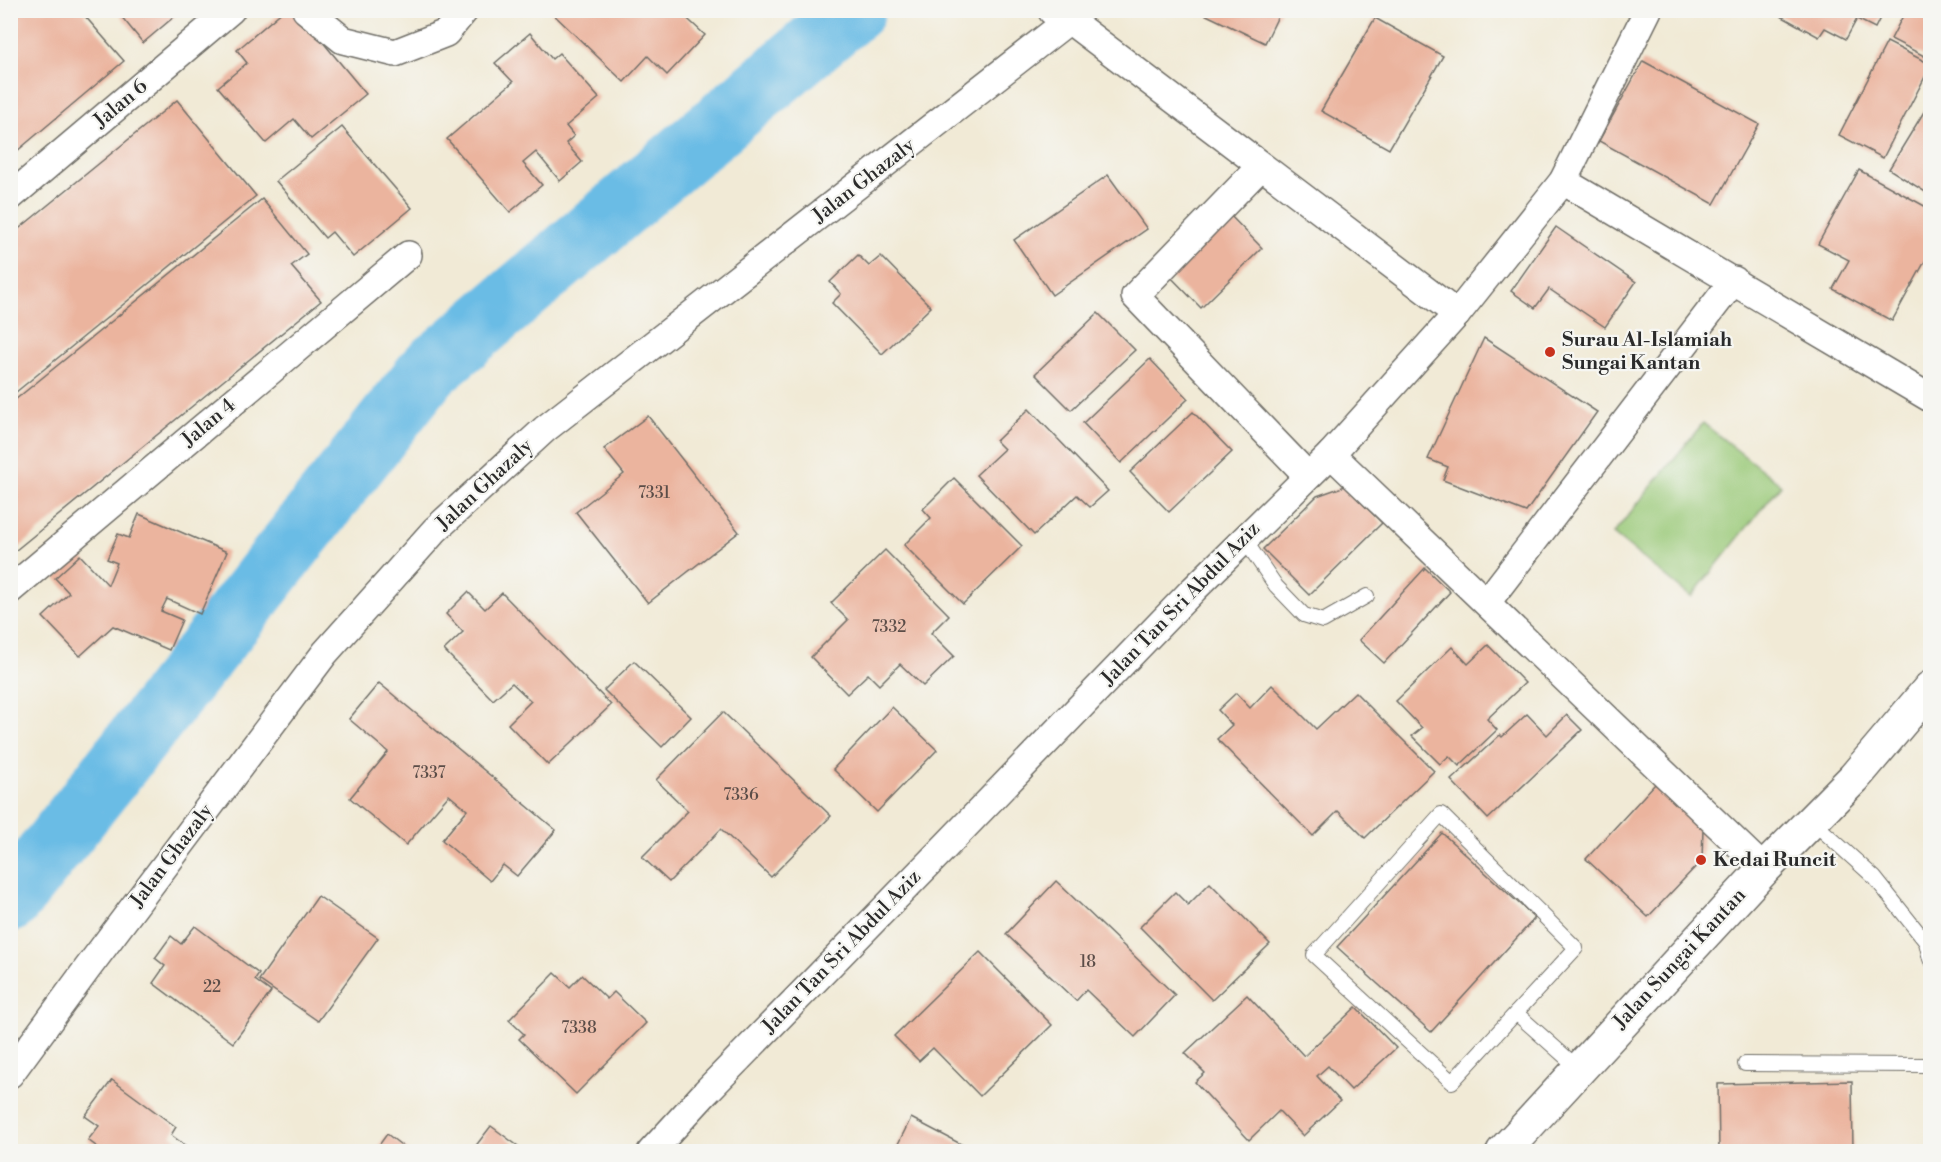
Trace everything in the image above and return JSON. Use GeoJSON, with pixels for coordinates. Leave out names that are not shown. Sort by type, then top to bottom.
{"type":"FeatureCollection","features":[{"type":"Feature","properties":{"kind":"main road","name":"Jalan Sungai Kantan"},"geometry":{"type":"LineString","coordinates":[[1503,1152],[1764,869],[1854,777],[1930,688]]}},
{"type":"Feature","properties":{"kind":"street","name":"Jalan 6"},"geometry":{"type":"LineString","coordinates":[[10,196],[231,10]]}},
{"type":"Feature","properties":{"kind":"street"},"geometry":{"type":"LineString","coordinates":[[306,10],[343,40],[395,53],[446,33],[465,10]]}},
{"type":"Feature","properties":{"kind":"street","name":"Jalan Tan Sri Abdul Aziz"},"geometry":{"type":"LineString","coordinates":[[651,1152],[714,1083],[1244,539],[1331,454],[1457,314],[1563,181],[1648,10]]}},
{"type":"Feature","properties":{"kind":"street"},"geometry":{"type":"LineString","coordinates":[[1065,14],[1457,314]]}},
{"type":"Feature","properties":{"kind":"street","name":"Jalan Ghazaly"},"geometry":{"type":"LineString","coordinates":[[10,1074],[325,653],[435,530],[545,429],[1065,14]]}},
{"type":"Feature","properties":{"kind":"street"},"geometry":{"type":"LineString","coordinates":[[1261,166],[1135,296],[1308,476]]}},
{"type":"Feature","properties":{"kind":"street"},"geometry":{"type":"LineString","coordinates":[[1563,181],[1734,280],[1930,398]]}},
{"type":"Feature","properties":{"kind":"street","name":"Jalan 4"},"geometry":{"type":"LineString","coordinates":[[10,590],[408,255]]}},
{"type":"Feature","properties":{"kind":"street"},"geometry":{"type":"LineString","coordinates":[[1487,602],[1734,280]]}},
{"type":"Feature","properties":{"kind":"street"},"geometry":{"type":"LineString","coordinates":[[1331,454],[1764,869]]}},
{"type":"Feature","properties":{"kind":"lane"},"geometry":{"type":"LineString","coordinates":[[1244,539],[1276,586],[1304,615],[1323,621],[1367,596]]}},
{"type":"Feature","properties":{"kind":"lane"},"geometry":{"type":"LineString","coordinates":[[1441,814],[1576,948],[1516,1013],[1452,1082],[1314,955],[1441,814]]}},
{"type":"Feature","properties":{"kind":"lane"},"geometry":{"type":"LineString","coordinates":[[1812,821],[1875,878],[1926,942],[1930,959]]}},
{"type":"Feature","properties":{"kind":"lane"},"geometry":{"type":"LineString","coordinates":[[1516,1013],[1580,1069]]}},
{"type":"Feature","properties":{"kind":"lane"},"geometry":{"type":"LineString","coordinates":[[1745,1064],[1930,1065]]}},
{"type":"Feature","properties":{"kind":"green space"},"geometry":{"type":"Polygon","coordinates":[[[1703,423],[1781,485],[1691,597],[1613,534],[1703,423]]]}},
{"type":"Feature","properties":{"kind":"building"},"geometry":{"type":"Polygon","coordinates":[[[10,10],[90,10],[84,15],[124,61],[10,157],[10,10]]]}},
{"type":"Feature","properties":{"kind":"building"},"geometry":{"type":"Polygon","coordinates":[[[116,10],[182,10],[143,43],[116,10]]]}},
{"type":"Feature","properties":{"kind":"building"},"geometry":{"type":"Polygon","coordinates":[[[284,10],[296,10],[366,94],[311,139],[294,119],[266,143],[218,87],[247,63],[237,50],[284,10]]]}},
{"type":"Feature","properties":{"kind":"building"},"geometry":{"type":"Polygon","coordinates":[[[549,10],[678,10],[705,35],[667,75],[648,56],[624,82],[549,10]]]}},
{"type":"Feature","properties":{"kind":"building"},"geometry":{"type":"Polygon","coordinates":[[[1196,10],[1281,10],[1265,43],[1196,10]]]}},
{"type":"Feature","properties":{"kind":"building"},"geometry":{"type":"Polygon","coordinates":[[[1770,10],[1884,10],[1875,28],[1857,19],[1846,39],[1825,28],[1819,37],[1770,10]]]}},
{"type":"Feature","properties":{"kind":"building"},"geometry":{"type":"Polygon","coordinates":[[[1906,10],[1930,10],[1930,59],[1891,39],[1906,10]]]}},
{"type":"Feature","properties":{"kind":"building"},"geometry":{"type":"Polygon","coordinates":[[[1375,18],[1443,56],[1389,149],[1321,111],[1375,18]]]}},
{"type":"Feature","properties":{"kind":"building"},"geometry":{"type":"Polygon","coordinates":[[[530,33],[552,59],[559,53],[599,98],[566,126],[574,136],[566,143],[582,162],[560,181],[536,152],[523,163],[542,185],[510,212],[447,139],[513,82],[495,63],[530,33]]]}},
{"type":"Feature","properties":{"kind":"building"},"geometry":{"type":"Polygon","coordinates":[[[1887,42],[1930,64],[1930,67],[1883,158],[1839,135],[1887,42]]]}},
{"type":"Feature","properties":{"kind":"building"},"geometry":{"type":"Polygon","coordinates":[[[1643,61],[1759,124],[1714,204],[1599,141],[1643,61]]]}},
{"type":"Feature","properties":{"kind":"building"},"geometry":{"type":"Polygon","coordinates":[[[177,100],[256,196],[10,397],[10,236],[177,100]]]}},
{"type":"Feature","properties":{"kind":"building"},"geometry":{"type":"Polygon","coordinates":[[[1930,102],[1930,195],[1889,169],[1930,102]]]}},
{"type":"Feature","properties":{"kind":"building"},"geometry":{"type":"Polygon","coordinates":[[[342,127],[412,208],[353,257],[332,232],[325,238],[276,181],[342,127]]]}},
{"type":"Feature","properties":{"kind":"building"},"geometry":{"type":"Polygon","coordinates":[[[1859,170],[1930,209],[1930,252],[1892,321],[1833,289],[1849,260],[1818,244],[1859,170]]]}},
{"type":"Feature","properties":{"kind":"building"},"geometry":{"type":"Polygon","coordinates":[[[1108,175],[1147,229],[1052,295],[1014,240],[1108,175]]]}},
{"type":"Feature","properties":{"kind":"building"},"geometry":{"type":"Polygon","coordinates":[[[262,199],[307,254],[291,266],[321,301],[10,555],[10,404],[262,199]]]}},
{"type":"Feature","properties":{"kind":"building"},"geometry":{"type":"Polygon","coordinates":[[[1226,211],[1262,248],[1201,308],[1164,270],[1226,211]]]}},
{"type":"Feature","properties":{"kind":"building"},"geometry":{"type":"Polygon","coordinates":[[[1556,227],[1636,282],[1605,327],[1549,289],[1535,308],[1511,291],[1556,227]]]}},
{"type":"Feature","properties":{"kind":"building"},"geometry":{"type":"Polygon","coordinates":[[[858,255],[869,266],[881,256],[931,307],[882,354],[832,303],[841,294],[830,282],[858,255]]]}},
{"type":"Feature","properties":{"kind":"building"},"geometry":{"type":"Polygon","coordinates":[[[1098,313],[1135,350],[1071,410],[1035,374],[1098,313]]]}},
{"type":"Feature","properties":{"kind":"building"},"geometry":{"type":"Polygon","coordinates":[[[1484,338],[1597,412],[1526,512],[1443,480],[1448,467],[1428,459],[1484,338]]]}},
{"type":"Feature","properties":{"kind":"building"},"geometry":{"type":"Polygon","coordinates":[[[1150,359],[1188,399],[1121,463],[1083,423],[1150,359]]]}},
{"type":"Feature","properties":{"kind":"building"},"geometry":{"type":"Polygon","coordinates":[[[1029,409],[1108,491],[1090,507],[1077,495],[1034,535],[976,475],[1004,449],[996,441],[1029,409]]]}},
{"type":"Feature","properties":{"kind":"building"},"geometry":{"type":"Polygon","coordinates":[[[1193,412],[1232,452],[1169,512],[1130,472],[1193,412]]]}},
{"type":"Feature","properties":{"kind":"building"},"geometry":{"type":"Polygon","coordinates":[[[648,416],[739,532],[648,603],[576,512],[624,474],[604,449],[648,416]]]}},
{"type":"Feature","properties":{"kind":"building"},"geometry":{"type":"Polygon","coordinates":[[[954,478],[1022,546],[963,604],[904,545],[931,518],[923,509],[954,478]]]}},
{"type":"Feature","properties":{"kind":"building"},"geometry":{"type":"Polygon","coordinates":[[[1345,486],[1382,523],[1309,595],[1263,549],[1317,496],[1345,486]]]}},
{"type":"Feature","properties":{"kind":"building"},"geometry":{"type":"Polygon","coordinates":[[[139,514],[227,552],[200,614],[167,599],[161,611],[182,620],[169,650],[113,626],[80,656],[43,617],[69,593],[55,578],[80,555],[108,585],[117,563],[107,559],[118,534],[129,538],[139,514]]]}},
{"type":"Feature","properties":{"kind":"building"},"geometry":{"type":"Polygon","coordinates":[[[885,550],[949,615],[931,633],[954,656],[923,686],[900,664],[879,685],[868,674],[847,694],[811,657],[848,620],[831,603],[885,550]]]}},
{"type":"Feature","properties":{"kind":"building"},"geometry":{"type":"Polygon","coordinates":[[[1425,568],[1450,592],[1384,663],[1359,640],[1425,568]]]}},
{"type":"Feature","properties":{"kind":"building"},"geometry":{"type":"Polygon","coordinates":[[[468,592],[485,609],[502,593],[611,705],[548,765],[508,724],[531,701],[512,683],[493,700],[444,650],[463,632],[446,614],[468,592]]]}},
{"type":"Feature","properties":{"kind":"building"},"geometry":{"type":"Polygon","coordinates":[[[1488,645],[1525,683],[1487,719],[1497,730],[1459,766],[1449,756],[1440,764],[1412,736],[1422,728],[1396,701],[1452,647],[1468,664],[1488,645]]]}},
{"type":"Feature","properties":{"kind":"building"},"geometry":{"type":"Polygon","coordinates":[[[634,661],[691,717],[662,747],[604,690],[634,661]]]}},
{"type":"Feature","properties":{"kind":"building"},"geometry":{"type":"Polygon","coordinates":[[[379,683],[556,830],[517,876],[503,865],[490,881],[442,840],[467,810],[449,795],[406,845],[350,798],[388,752],[349,719],[379,683]]]}},
{"type":"Feature","properties":{"kind":"building"},"geometry":{"type":"Polygon","coordinates":[[[1272,685],[1316,729],[1355,692],[1434,771],[1365,838],[1338,811],[1313,836],[1217,739],[1232,725],[1218,710],[1236,693],[1250,708],[1272,685]]]}},
{"type":"Feature","properties":{"kind":"building"},"geometry":{"type":"Polygon","coordinates":[[[892,707],[937,750],[877,812],[833,769],[892,707]]]}},
{"type":"Feature","properties":{"kind":"building"},"geometry":{"type":"Polygon","coordinates":[[[723,712],[831,816],[771,877],[721,829],[669,882],[642,857],[688,811],[656,780],[723,712]]]}},
{"type":"Feature","properties":{"kind":"building"},"geometry":{"type":"Polygon","coordinates":[[[1527,714],[1547,735],[1567,715],[1582,730],[1488,819],[1451,780],[1500,735],[1502,737],[1527,714]]]}},
{"type":"Feature","properties":{"kind":"building"},"geometry":{"type":"Polygon","coordinates":[[[1655,784],[1703,828],[1702,860],[1648,917],[1586,859],[1655,784]]]}},
{"type":"Feature","properties":{"kind":"building"},"geometry":{"type":"Polygon","coordinates":[[[1442,833],[1535,918],[1431,1032],[1337,947],[1442,833]]]}},
{"type":"Feature","properties":{"kind":"building"},"geometry":{"type":"Polygon","coordinates":[[[1056,881],[1175,995],[1135,1037],[1086,990],[1076,1001],[1006,934],[1056,881]]]}},
{"type":"Feature","properties":{"kind":"building"},"geometry":{"type":"Polygon","coordinates":[[[1210,883],[1270,944],[1212,1000],[1140,927],[1175,892],[1188,905],[1210,883]]]}},
{"type":"Feature","properties":{"kind":"building"},"geometry":{"type":"Polygon","coordinates":[[[318,896],[378,938],[318,1021],[259,980],[318,896]]]}},
{"type":"Feature","properties":{"kind":"building"},"geometry":{"type":"Polygon","coordinates":[[[195,926],[259,974],[255,980],[271,992],[233,1043],[153,983],[165,966],[155,958],[171,936],[181,944],[195,926]]]}},
{"type":"Feature","properties":{"kind":"building"},"geometry":{"type":"Polygon","coordinates":[[[980,952],[1052,1025],[980,1096],[933,1048],[919,1061],[894,1036],[980,952]]]}},
{"type":"Feature","properties":{"kind":"building"},"geometry":{"type":"Polygon","coordinates":[[[555,973],[570,987],[582,975],[607,999],[614,992],[646,1023],[576,1094],[519,1039],[524,1034],[509,1020],[555,973]]]}},
{"type":"Feature","properties":{"kind":"building"},"geometry":{"type":"Polygon","coordinates":[[[1247,995],[1304,1056],[1356,1007],[1396,1048],[1351,1090],[1328,1066],[1317,1076],[1340,1101],[1303,1136],[1279,1111],[1249,1140],[1195,1082],[1205,1073],[1185,1053],[1247,995]]]}},
{"type":"Feature","properties":{"kind":"building"},"geometry":{"type":"Polygon","coordinates":[[[112,1080],[176,1127],[171,1135],[186,1146],[183,1152],[104,1152],[88,1140],[99,1126],[85,1116],[112,1080]]]}},
{"type":"Feature","properties":{"kind":"building"},"geometry":{"type":"Polygon","coordinates":[[[1852,1081],[1853,1152],[1719,1152],[1718,1084],[1852,1081]]]}},
{"type":"Feature","properties":{"kind":"building"},"geometry":{"type":"Polygon","coordinates":[[[911,1118],[976,1152],[894,1152],[911,1118]]]}},
{"type":"Feature","properties":{"kind":"building"},"geometry":{"type":"Polygon","coordinates":[[[491,1126],[526,1152],[471,1152],[491,1126]]]}},
{"type":"Feature","properties":{"kind":"building"},"geometry":{"type":"Polygon","coordinates":[[[387,1134],[410,1152],[374,1152],[387,1134]]]}},
{"type":"Feature","properties":{"kind":"waterway"},"geometry":{"type":"LineString","coordinates":[[10,901],[429,370],[854,10]]}},
{"type":"Feature","properties":{"kind":"place","name":"Surau Al-Islamiah Sungai Kantan"},"geometry":{"type":"Point","coordinates":[1550,352]}},
{"type":"Feature","properties":{"kind":"place","name":"Kedai Runcit"},"geometry":{"type":"Point","coordinates":[1701,860]}}]}
